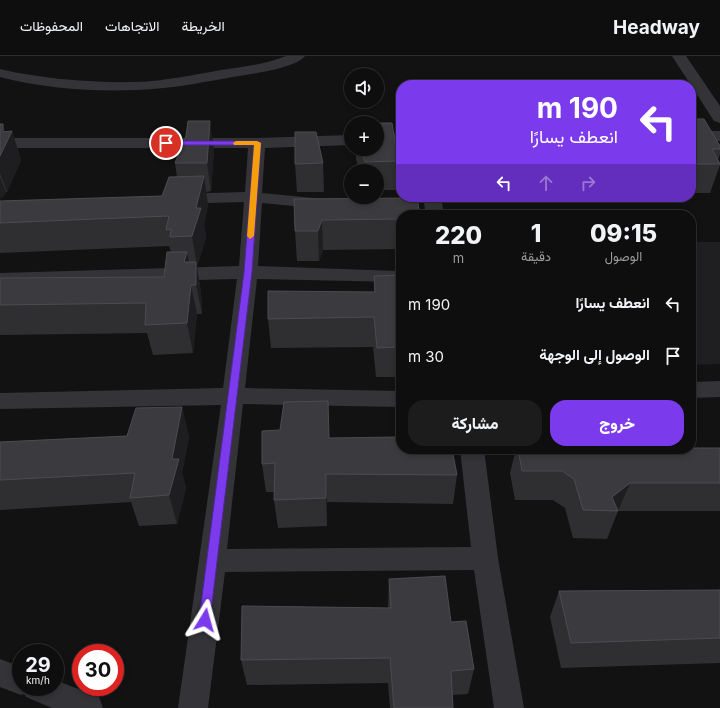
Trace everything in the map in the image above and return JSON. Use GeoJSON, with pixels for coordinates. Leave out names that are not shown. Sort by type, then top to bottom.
{"type":"FeatureCollection","features":[{"type":"Feature","properties":{"kind":"street"},"geometry":{"type":"LineString","coordinates":[[0,73],[24,79],[103,86],[137,86],[177,82],[262,68],[298,56]]}},
{"type":"Feature","properties":{"kind":"street"},"geometry":{"type":"LineString","coordinates":[[679,56],[695,80]]}},
{"type":"Feature","properties":{"kind":"street"},"geometry":{"type":"LineString","coordinates":[[696,82],[720,118]]}},
{"type":"Feature","properties":{"kind":"street"},"geometry":{"type":"LineString","coordinates":[[696,136],[720,136]]}},
{"type":"Feature","properties":{"kind":"street"},"geometry":{"type":"LineString","coordinates":[[384,139],[396,138]]}},
{"type":"Feature","properties":{"kind":"street"},"geometry":{"type":"LineString","coordinates":[[0,143],[257,143],[344,140]]}},
{"type":"Feature","properties":{"kind":"street"},"geometry":{"type":"LineString","coordinates":[[193,708],[213,561],[248,272],[257,143]]}},
{"type":"Feature","properties":{"kind":"street"},"geometry":{"type":"LineString","coordinates":[[158,199],[253,197],[340,205]]}},
{"type":"Feature","properties":{"kind":"street"},"geometry":{"type":"LineString","coordinates":[[0,279],[248,272],[396,277]]}},
{"type":"Feature","properties":{"kind":"street"},"geometry":{"type":"LineString","coordinates":[[696,390],[720,389]]}},
{"type":"Feature","properties":{"kind":"street"},"geometry":{"type":"LineString","coordinates":[[0,401],[233,396],[396,399]]}},
{"type":"Feature","properties":{"kind":"street"},"geometry":{"type":"LineString","coordinates":[[473,454],[485,558],[509,708]]}},
{"type":"Feature","properties":{"kind":"street"},"geometry":{"type":"LineString","coordinates":[[213,561],[485,558]]}},
{"type":"Feature","properties":{"kind":"street"},"geometry":{"type":"LineString","coordinates":[[0,673],[12,678]]}},
{"type":"Feature","properties":{"kind":"street"},"geometry":{"type":"LineString","coordinates":[[58,696],[88,708]]}},
{"type":"Feature","properties":{"kind":"shaded area"},"geometry":{"type":"Polygon","coordinates":[[[696,242],[720,242],[720,364],[696,365],[696,242]]]}},
{"type":"Feature","properties":{"kind":"building"},"geometry":{"type":"Polygon","coordinates":[[[696,119],[704,119],[720,146],[720,149],[712,149],[720,164],[696,164],[696,119]]]}},
{"type":"Feature","properties":{"kind":"building"},"geometry":{"type":"Polygon","coordinates":[[[188,121],[210,121],[207,163],[175,163],[186,136],[188,121]]]}},
{"type":"Feature","properties":{"kind":"building"},"geometry":{"type":"Polygon","coordinates":[[[384,123],[392,123],[396,148],[396,161],[365,162],[363,156],[384,156],[384,123]]]}},
{"type":"Feature","properties":{"kind":"building"},"geometry":{"type":"Polygon","coordinates":[[[0,124],[3,124],[3,132],[12,131],[0,156],[0,124]]]}},
{"type":"Feature","properties":{"kind":"building"},"geometry":{"type":"Polygon","coordinates":[[[295,132],[316,132],[323,163],[295,164],[295,132]]]}},
{"type":"Feature","properties":{"kind":"building"},"geometry":{"type":"Polygon","coordinates":[[[204,176],[196,208],[201,208],[192,236],[170,237],[171,229],[166,230],[169,216],[0,223],[0,201],[162,196],[169,177],[204,176]]]}},
{"type":"Feature","properties":{"kind":"building"},"geometry":{"type":"Polygon","coordinates":[[[384,198],[396,198],[396,202],[418,202],[419,210],[396,210],[396,219],[322,220],[318,231],[295,231],[294,199],[344,199],[344,204],[384,204],[384,198]]]}},
{"type":"Feature","properties":{"kind":"building"},"geometry":{"type":"Polygon","coordinates":[[[167,252],[187,252],[184,262],[196,262],[196,285],[191,285],[187,323],[145,325],[146,303],[0,305],[0,278],[164,277],[167,252]]]}},
{"type":"Feature","properties":{"kind":"building"},"geometry":{"type":"Polygon","coordinates":[[[396,275],[396,347],[377,348],[374,317],[268,319],[268,291],[375,292],[374,276],[396,275]]]}},
{"type":"Feature","properties":{"kind":"building"},"geometry":{"type":"Polygon","coordinates":[[[328,401],[329,438],[396,437],[396,454],[453,454],[457,475],[326,474],[326,498],[274,500],[275,463],[262,464],[262,431],[280,430],[284,402],[328,401]]]}},
{"type":"Feature","properties":{"kind":"building"},"geometry":{"type":"Polygon","coordinates":[[[182,407],[172,459],[179,459],[169,495],[130,498],[135,473],[0,480],[0,442],[127,436],[136,408],[182,407]]]}},
{"type":"Feature","properties":{"kind":"building"},"geometry":{"type":"Polygon","coordinates":[[[696,448],[720,448],[720,483],[630,483],[612,497],[618,511],[583,510],[574,479],[562,471],[522,471],[519,454],[696,454],[696,448]]]}},
{"type":"Feature","properties":{"kind":"building"},"geometry":{"type":"Polygon","coordinates":[[[445,576],[451,622],[466,621],[474,669],[451,671],[453,708],[394,708],[390,658],[241,660],[242,606],[391,608],[389,579],[445,576]]]}},
{"type":"Feature","properties":{"kind":"building"},"geometry":{"type":"Polygon","coordinates":[[[720,590],[720,638],[571,643],[559,591],[720,590]]]}},
{"type":"Feature","properties":{"kind":"slow traffic"},"geometry":{"type":"LineString","coordinates":[[236,143],[257,143],[250,236]]}},
{"type":"Feature","properties":{"kind":"route"},"geometry":{"type":"LineString","coordinates":[[166,143],[257,143],[248,272],[205,620]]}}]}
